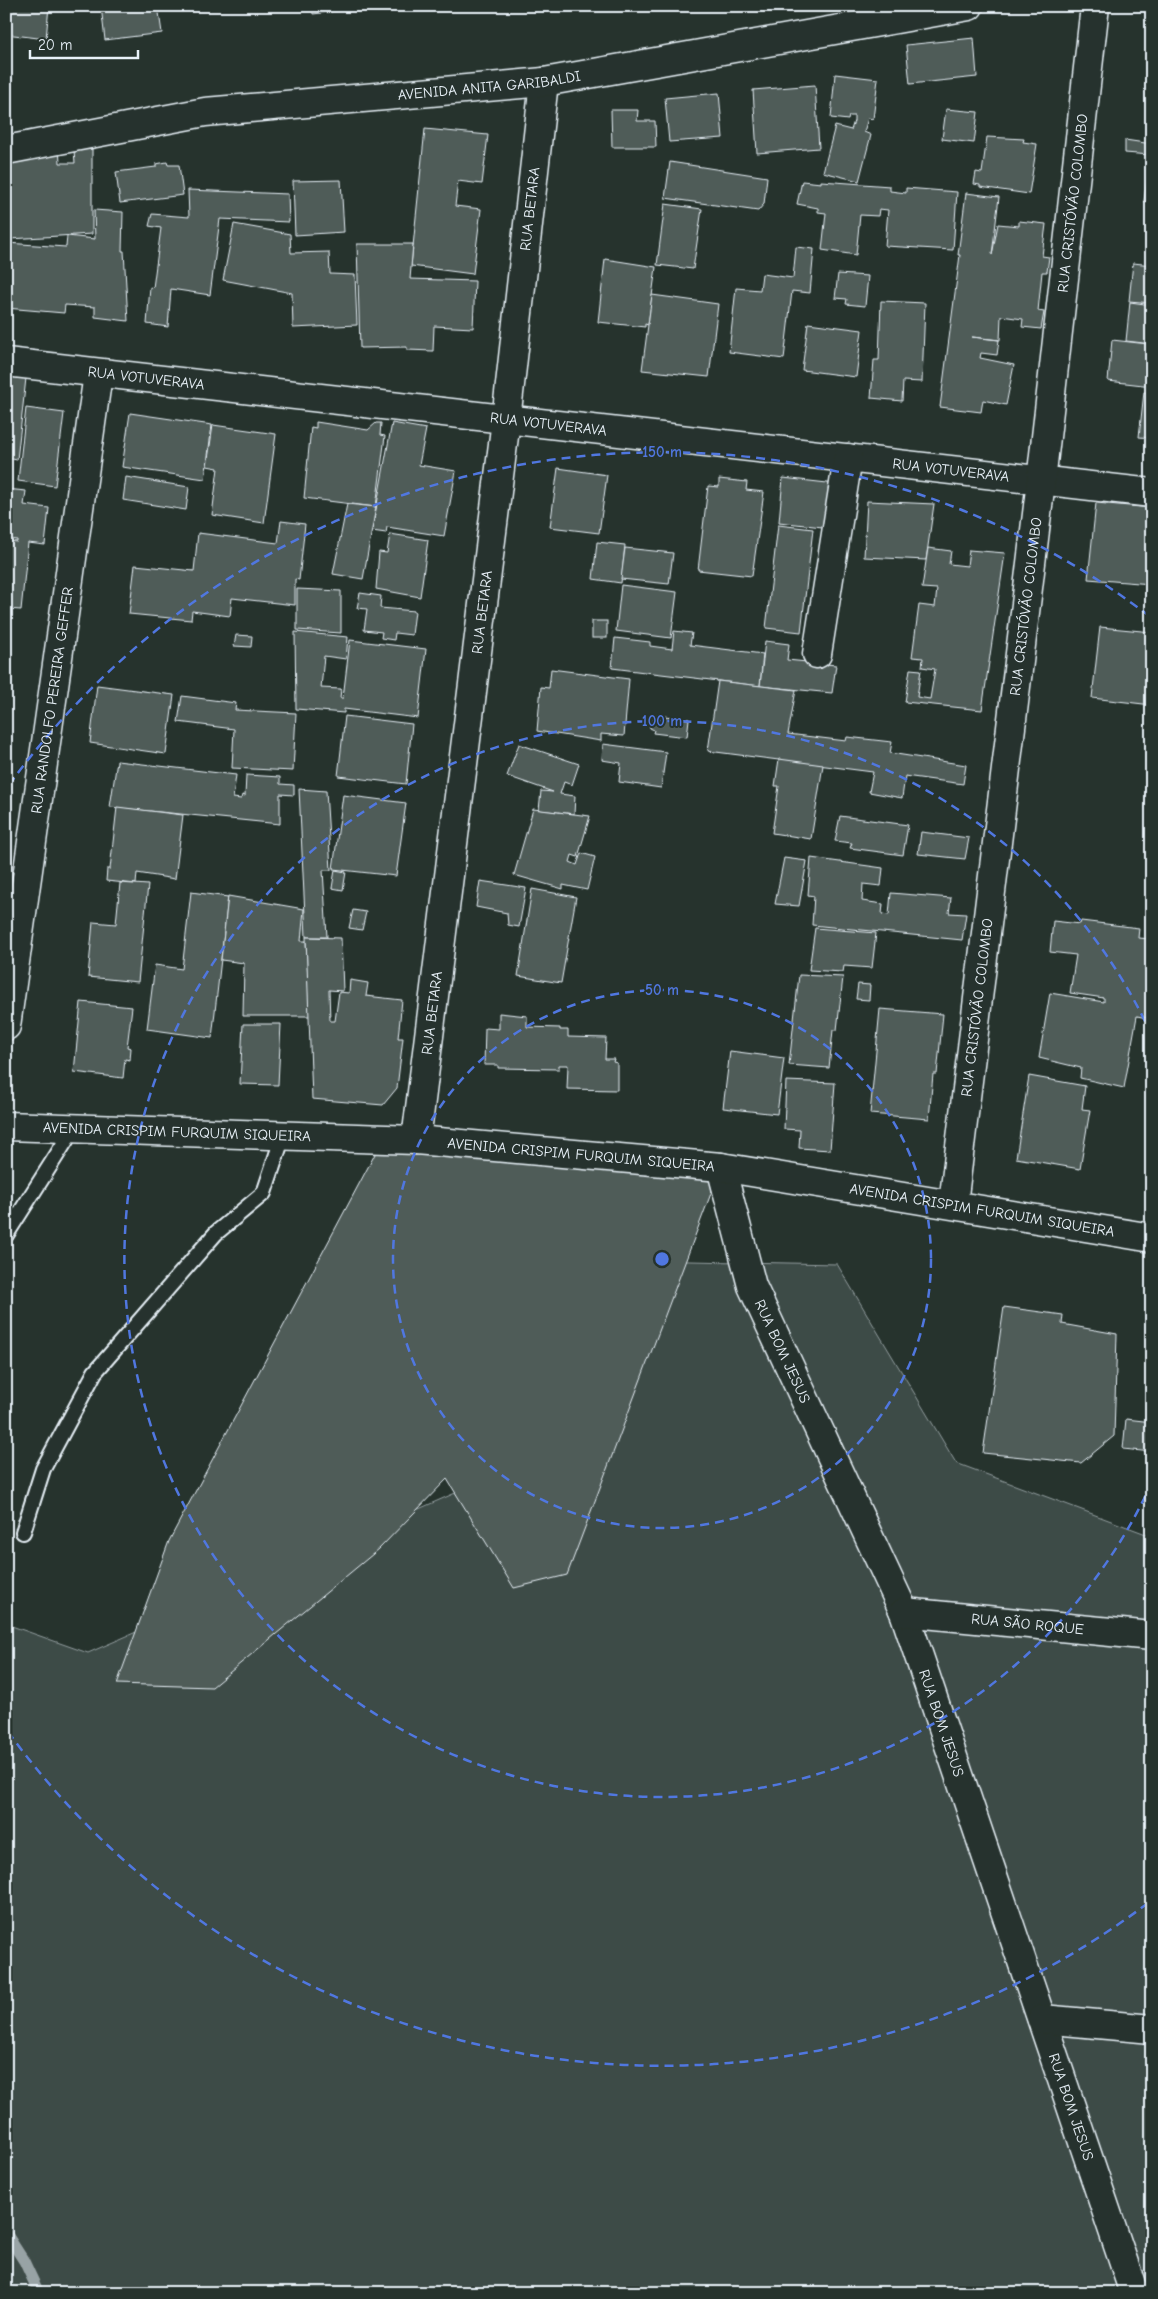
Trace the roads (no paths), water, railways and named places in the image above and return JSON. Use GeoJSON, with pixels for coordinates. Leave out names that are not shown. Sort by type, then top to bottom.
{"type":"FeatureCollection","features":[{"type":"Feature","properties":{"kind":"street","name":"AVENIDA ANITA GARIBALDI"},"geometry":{"type":"LineString","coordinates":[[6,150],[205,112],[544,82],[940,9],[969,6]]}},
{"type":"Feature","properties":{"kind":"street","name":"RUA CRISTÓVÃO COLOMBO"},"geometry":{"type":"LineString","coordinates":[[953,1204],[1041,481],[1095,6]]}},
{"type":"Feature","properties":{"kind":"street","name":"RUA BETARA"},"geometry":{"type":"LineString","coordinates":[[416,1140],[506,420],[544,82]]}},
{"type":"Feature","properties":{"kind":"street","name":"RUA VOTUVERAVA"},"geometry":{"type":"LineString","coordinates":[[6,362],[1152,493]]}},
{"type":"Feature","properties":{"kind":"street","name":"RUA RANDOLFO PEREIRA GEFFER"},"geometry":{"type":"LineString","coordinates":[[6,1026],[98,374]]}},
{"type":"Feature","properties":{"kind":"street"},"geometry":{"type":"LineString","coordinates":[[818,654],[848,458]]}},
{"type":"Feature","properties":{"kind":"street","name":"AVENIDA CRISPIM FURQUIM SIQUEIRA"},"geometry":{"type":"LineString","coordinates":[[6,1126],[416,1140],[721,1167],[1152,1238]]}},
{"type":"Feature","properties":{"kind":"street","name":"RUA BOM JESUS"},"geometry":{"type":"LineString","coordinates":[[721,1167],[752,1286],[904,1612],[1134,2293]]}},
{"type":"Feature","properties":{"kind":"street","name":"RUA SÃO ROQUE"},"geometry":{"type":"LineString","coordinates":[[904,1612],[1152,1636]]}},
{"type":"Feature","properties":{"kind":"street"},"geometry":{"type":"LineString","coordinates":[[1042,2019],[1152,2028]]}},
{"type":"Feature","properties":{"kind":"lane"},"geometry":{"type":"LineString","coordinates":[[6,1235],[75,1127]]}},
{"type":"Feature","properties":{"kind":"lane"},"geometry":{"type":"LineString","coordinates":[[23,1532],[43,1469],[95,1372],[216,1233],[264,1193],[283,1136]]}},
{"type":"Feature","properties":{"kind":"waterway"},"geometry":{"type":"LineString","coordinates":[[6,2233],[24,2261],[39,2293]]}}]}
